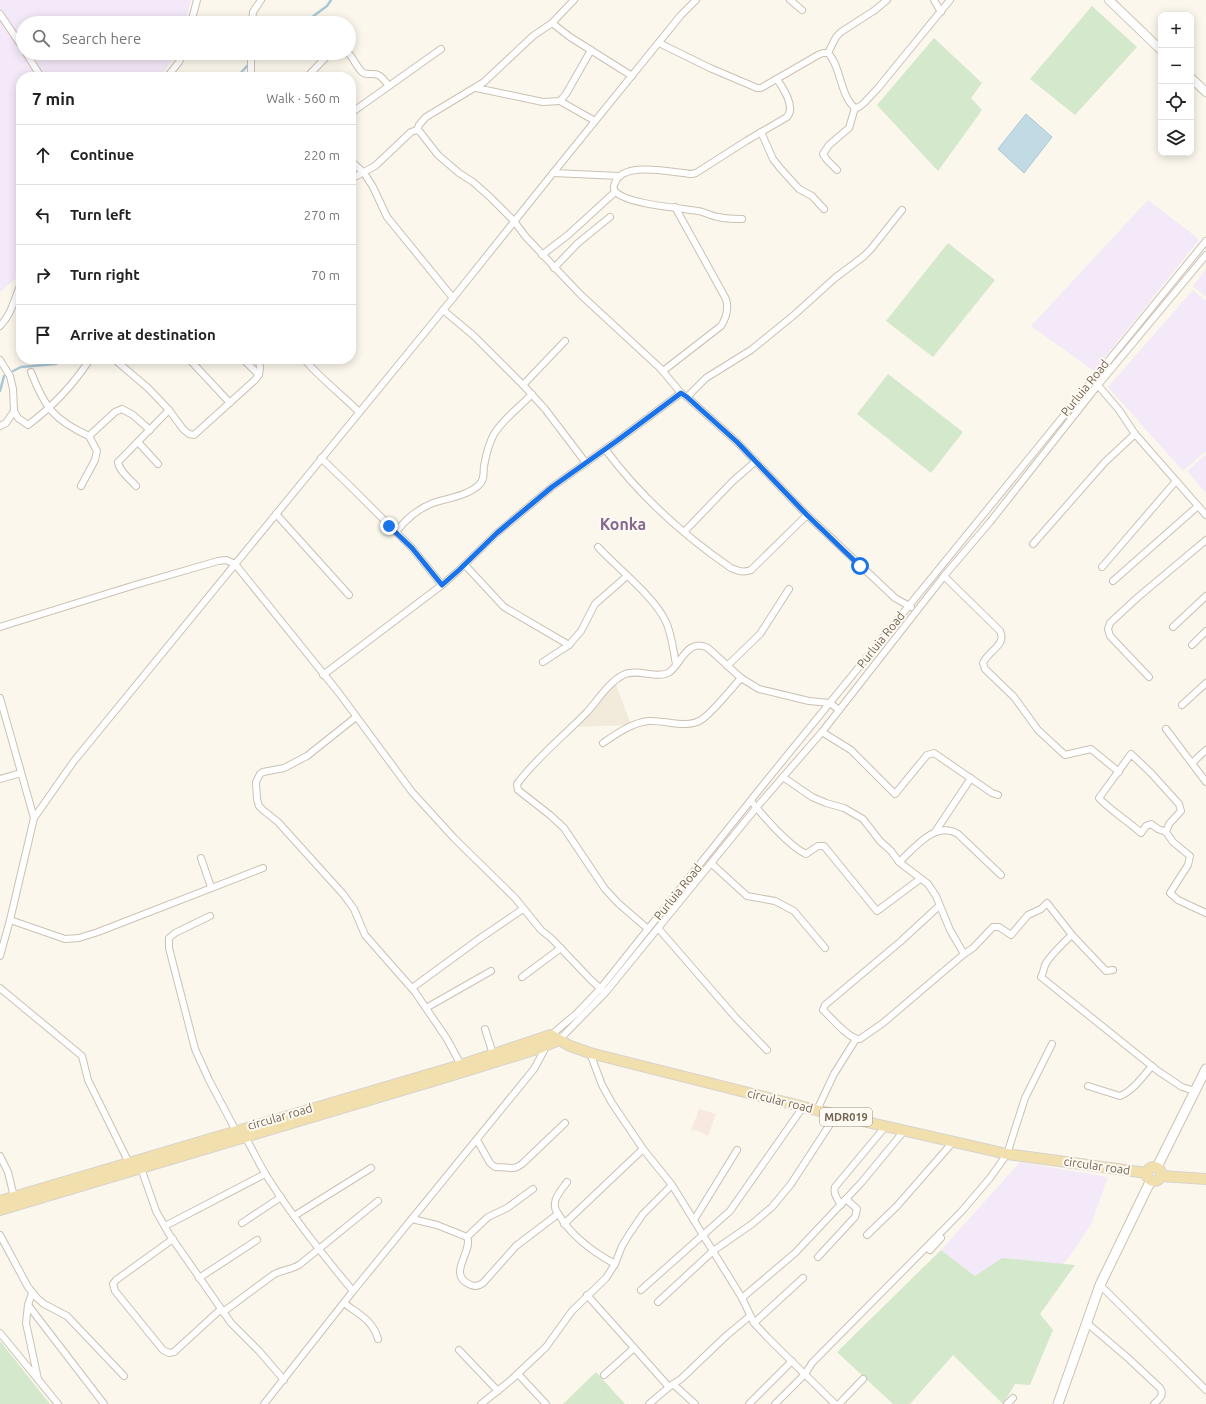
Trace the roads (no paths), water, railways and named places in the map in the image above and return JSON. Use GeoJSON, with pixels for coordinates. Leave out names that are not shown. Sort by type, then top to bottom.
{"type":"FeatureCollection","features":[{"type":"Feature","properties":{"kind":"main road","name":"circular road"},"geometry":{"type":"LineString","coordinates":[[0,1201],[240,1132],[465,1072],[547,1045],[555,1037]]}},
{"type":"Feature","properties":{"kind":"main road","name":"circular road"},"geometry":{"type":"LineString","coordinates":[[0,1210],[141,1168],[240,1132],[493,1054],[555,1037],[570,1046],[590,1053],[803,1107],[1010,1155],[1149,1176],[1151,1167],[1159,1171]]}},
{"type":"Feature","properties":{"kind":"main road"},"geometry":{"type":"LineString","coordinates":[[1206,1069],[1159,1171],[1206,1179]]}},
{"type":"Feature","properties":{"kind":"main road"},"geometry":{"type":"LineString","coordinates":[[1058,1404],[1100,1285],[1149,1176]]}},
{"type":"Feature","properties":{"kind":"street"},"geometry":{"type":"LineString","coordinates":[[193,16],[197,0]]}},
{"type":"Feature","properties":{"kind":"street"},"geometry":{"type":"LineString","coordinates":[[253,16],[253,12],[261,0]]}},
{"type":"Feature","properties":{"kind":"street"},"geometry":{"type":"LineString","coordinates":[[356,177],[375,166],[407,136],[417,130],[419,124],[426,117],[484,82],[533,36],[552,23],[574,0]]}},
{"type":"Feature","properties":{"kind":"street"},"geometry":{"type":"LineString","coordinates":[[0,956],[34,818],[74,761],[453,298],[681,15],[696,0]]}},
{"type":"Feature","properties":{"kind":"street"},"geometry":{"type":"LineString","coordinates":[[790,0],[802,10]]}},
{"type":"Feature","properties":{"kind":"street"},"geometry":{"type":"LineString","coordinates":[[828,53],[836,37],[841,32],[872,12],[887,0]]}},
{"type":"Feature","properties":{"kind":"street"},"geometry":{"type":"LineString","coordinates":[[934,0],[941,12]]}},
{"type":"Feature","properties":{"kind":"street"},"geometry":{"type":"LineString","coordinates":[[837,170],[823,154],[829,145],[849,128],[855,108],[864,103],[878,88],[914,42],[950,0]]}},
{"type":"Feature","properties":{"kind":"street"},"geometry":{"type":"LineString","coordinates":[[1109,0],[1159,48]]}},
{"type":"Feature","properties":{"kind":"street"},"geometry":{"type":"LineString","coordinates":[[0,14],[16,38]]}},
{"type":"Feature","properties":{"kind":"street"},"geometry":{"type":"LineString","coordinates":[[552,23],[570,38],[632,76]]}},
{"type":"Feature","properties":{"kind":"street"},"geometry":{"type":"LineString","coordinates":[[659,43],[710,68],[757,88],[761,88],[822,53],[828,53]]}},
{"type":"Feature","properties":{"kind":"street"},"geometry":{"type":"LineString","coordinates":[[356,109],[441,49]]}},
{"type":"Feature","properties":{"kind":"street"},"geometry":{"type":"LineString","coordinates":[[560,101],[566,94],[591,50]]}},
{"type":"Feature","properties":{"kind":"street"},"geometry":{"type":"LineString","coordinates":[[828,53],[833,61],[849,100],[855,108]]}},
{"type":"Feature","properties":{"kind":"street"},"geometry":{"type":"LineString","coordinates":[[30,60],[38,72]]}},
{"type":"Feature","properties":{"kind":"street"},"geometry":{"type":"LineString","coordinates":[[171,72],[180,60]]}},
{"type":"Feature","properties":{"kind":"street"},"geometry":{"type":"LineString","coordinates":[[251,72],[252,60]]}},
{"type":"Feature","properties":{"kind":"street"},"geometry":{"type":"LineString","coordinates":[[312,72],[323,60]]}},
{"type":"Feature","properties":{"kind":"street"},"geometry":{"type":"LineString","coordinates":[[354,60],[360,71],[365,74],[380,76],[389,86]]}},
{"type":"Feature","properties":{"kind":"street"},"geometry":{"type":"LineString","coordinates":[[615,192],[614,183],[620,176],[638,169],[692,174],[696,173],[787,117],[790,114],[788,102],[777,79]]}},
{"type":"Feature","properties":{"kind":"street"},"geometry":{"type":"LineString","coordinates":[[1194,81],[1206,92]]}},
{"type":"Feature","properties":{"kind":"street"},"geometry":{"type":"LineString","coordinates":[[476,88],[542,102],[560,101],[595,121]]}},
{"type":"Feature","properties":{"kind":"street"},"geometry":{"type":"LineString","coordinates":[[417,130],[424,136],[438,156],[489,196],[514,221],[554,268],[663,371],[681,393],[737,442],[807,515],[895,598],[917,611]]}},
{"type":"Feature","properties":{"kind":"street"},"geometry":{"type":"LineString","coordinates":[[761,132],[773,159],[780,168],[799,189],[812,196],[824,209]]}},
{"type":"Feature","properties":{"kind":"street"},"geometry":{"type":"LineString","coordinates":[[356,165],[364,173],[373,187],[387,218],[453,298]]}},
{"type":"Feature","properties":{"kind":"street"},"geometry":{"type":"LineString","coordinates":[[553,173],[620,176]]}},
{"type":"Feature","properties":{"kind":"street"},"geometry":{"type":"LineString","coordinates":[[542,254],[568,236],[615,192]]}},
{"type":"Feature","properties":{"kind":"street"},"geometry":{"type":"LineString","coordinates":[[615,192],[638,202],[700,211],[720,218],[742,219]]}},
{"type":"Feature","properties":{"kind":"street"},"geometry":{"type":"LineString","coordinates":[[663,371],[721,326],[726,319],[727,310],[726,299],[675,207]]}},
{"type":"Feature","properties":{"kind":"street"},"geometry":{"type":"LineString","coordinates":[[687,397],[715,371],[734,362],[751,350],[794,315],[835,278],[864,256],[902,210]]}},
{"type":"Feature","properties":{"kind":"street"},"geometry":{"type":"LineString","coordinates":[[554,268],[578,243],[610,218]]}},
{"type":"Feature","properties":{"kind":"street","name":"Purluia Road"},"geometry":{"type":"LineString","coordinates":[[555,1037],[576,1014],[603,991],[648,929],[750,801],[1206,241]]}},
{"type":"Feature","properties":{"kind":"street","name":"Purluia Road"},"geometry":{"type":"LineString","coordinates":[[555,1037],[603,991],[712,864],[756,808],[822,732],[944,576],[990,522],[1098,385],[1206,255]]}},
{"type":"Feature","properties":{"kind":"street"},"geometry":{"type":"LineString","coordinates":[[0,326],[9,315],[16,298]]}},
{"type":"Feature","properties":{"kind":"street"},"geometry":{"type":"LineString","coordinates":[[443,310],[474,336],[532,394],[586,463]]}},
{"type":"Feature","properties":{"kind":"street"},"geometry":{"type":"LineString","coordinates":[[523,385],[565,341]]}},
{"type":"Feature","properties":{"kind":"street"},"geometry":{"type":"LineString","coordinates":[[0,360],[10,376],[13,389],[14,411],[18,418],[28,425],[49,408],[72,384],[87,364]]}},
{"type":"Feature","properties":{"kind":"street"},"geometry":{"type":"LineString","coordinates":[[120,364],[141,382],[169,410],[183,429],[189,434],[194,435],[230,403],[261,372],[260,364]]}},
{"type":"Feature","properties":{"kind":"street"},"geometry":{"type":"LineString","coordinates":[[194,364],[230,403]]}},
{"type":"Feature","properties":{"kind":"street"},"geometry":{"type":"LineString","coordinates":[[248,364],[258,375]]}},
{"type":"Feature","properties":{"kind":"street"},"geometry":{"type":"LineString","coordinates":[[309,364],[359,412]]}},
{"type":"Feature","properties":{"kind":"street"},"geometry":{"type":"LineString","coordinates":[[31,372],[38,389],[49,408],[64,424],[89,436],[97,451],[96,460],[81,486]]}},
{"type":"Feature","properties":{"kind":"street"},"geometry":{"type":"LineString","coordinates":[[1092,380],[1119,410],[1135,434],[1206,515]]}},
{"type":"Feature","properties":{"kind":"street"},"geometry":{"type":"LineString","coordinates":[[323,675],[442,585],[530,505],[557,483],[681,393]]}},
{"type":"Feature","properties":{"kind":"street"},"geometry":{"type":"LineString","coordinates":[[396,532],[413,513],[426,506],[458,496],[480,485],[483,479],[490,442],[494,434],[532,394]]}},
{"type":"Feature","properties":{"kind":"street"},"geometry":{"type":"LineString","coordinates":[[89,436],[115,412],[122,409],[133,415],[150,430]]}},
{"type":"Feature","properties":{"kind":"street"},"geometry":{"type":"LineString","coordinates":[[136,486],[121,469],[118,462],[169,410]]}},
{"type":"Feature","properties":{"kind":"street"},"geometry":{"type":"LineString","coordinates":[[0,426],[6,423],[14,411]]}},
{"type":"Feature","properties":{"kind":"street"},"geometry":{"type":"LineString","coordinates":[[1034,544],[1106,462],[1135,434]]}},
{"type":"Feature","properties":{"kind":"street"},"geometry":{"type":"LineString","coordinates":[[138,442],[158,464]]}},
{"type":"Feature","properties":{"kind":"street"},"geometry":{"type":"LineString","coordinates":[[605,449],[636,488],[684,532],[731,568],[737,570],[747,572],[756,566],[807,515]]}},
{"type":"Feature","properties":{"kind":"street"},"geometry":{"type":"LineString","coordinates":[[321,458],[412,548],[442,585]]}},
{"type":"Feature","properties":{"kind":"street"},"geometry":{"type":"LineString","coordinates":[[684,532],[733,481],[756,461]]}},
{"type":"Feature","properties":{"kind":"street"},"geometry":{"type":"LineString","coordinates":[[1102,567],[1176,481]]}},
{"type":"Feature","properties":{"kind":"street"},"geometry":{"type":"LineString","coordinates":[[1113,581],[1198,506]]}},
{"type":"Feature","properties":{"kind":"street"},"geometry":{"type":"LineString","coordinates":[[276,514],[349,595]]}},
{"type":"Feature","properties":{"kind":"street"},"geometry":{"type":"LineString","coordinates":[[1149,677],[1110,636],[1108,629],[1110,624],[1137,598],[1206,540]]}},
{"type":"Feature","properties":{"kind":"street"},"geometry":{"type":"LineString","coordinates":[[598,547],[644,593],[663,615],[668,628],[676,664]]}},
{"type":"Feature","properties":{"kind":"street"},"geometry":{"type":"LineString","coordinates":[[0,627],[218,561],[226,560],[235,564],[356,717],[412,792],[454,838],[485,868],[541,930],[551,938],[603,991]]}},
{"type":"Feature","properties":{"kind":"street"},"geometry":{"type":"LineString","coordinates":[[465,565],[504,607],[569,645]]}},
{"type":"Feature","properties":{"kind":"street"},"geometry":{"type":"LineString","coordinates":[[542,662],[569,645],[581,631],[595,604],[627,576]]}},
{"type":"Feature","properties":{"kind":"street"},"geometry":{"type":"LineString","coordinates":[[944,576],[1000,630],[1003,636],[1001,642],[985,658],[983,663],[985,669],[1014,697],[1038,730],[1065,755],[1091,749],[1119,772]]}},
{"type":"Feature","properties":{"kind":"street"},"geometry":{"type":"LineString","coordinates":[[727,666],[760,634],[789,589]]}},
{"type":"Feature","properties":{"kind":"street"},"geometry":{"type":"LineString","coordinates":[[1173,627],[1206,596]]}},
{"type":"Feature","properties":{"kind":"street"},"geometry":{"type":"LineString","coordinates":[[1192,645],[1206,631]]}},
{"type":"Feature","properties":{"kind":"street"},"geometry":{"type":"LineString","coordinates":[[648,929],[618,903],[605,889],[564,828],[519,792],[517,788],[519,782],[539,759],[587,712],[617,679],[631,673],[644,672],[661,674],[668,672],[690,649],[698,645],[703,645],[708,648],[723,660],[727,666],[741,678],[759,689],[808,701],[830,703],[839,710]]}},
{"type":"Feature","properties":{"kind":"street"},"geometry":{"type":"LineString","coordinates":[[603,743],[638,724],[650,721],[686,724],[700,720],[741,678]]}},
{"type":"Feature","properties":{"kind":"street"},"geometry":{"type":"LineString","coordinates":[[1182,705],[1206,683]]}},
{"type":"Feature","properties":{"kind":"street"},"geometry":{"type":"LineString","coordinates":[[0,698],[34,818]]}},
{"type":"Feature","properties":{"kind":"street"},"geometry":{"type":"LineString","coordinates":[[356,717],[307,756],[284,768],[263,772],[260,774],[256,782],[256,799],[259,806],[278,822],[343,894],[354,909],[365,935],[412,988],[447,1039],[461,1065]]}},
{"type":"Feature","properties":{"kind":"street"},"geometry":{"type":"LineString","coordinates":[[1166,729],[1206,782]]}},
{"type":"Feature","properties":{"kind":"street"},"geometry":{"type":"LineString","coordinates":[[822,732],[851,750],[895,794],[927,755],[934,753],[992,793],[998,795]]}},
{"type":"Feature","properties":{"kind":"street"},"geometry":{"type":"LineString","coordinates":[[1192,763],[1206,750]]}},
{"type":"Feature","properties":{"kind":"street"},"geometry":{"type":"LineString","coordinates":[[1166,832],[1180,811],[1179,804],[1154,776],[1131,754],[1099,798],[1108,808],[1129,822],[1141,833],[1146,826],[1151,824],[1158,830],[1166,832],[1173,842],[1190,856],[1188,865],[1170,893],[1178,900],[1206,913]]}},
{"type":"Feature","properties":{"kind":"street"},"geometry":{"type":"LineString","coordinates":[[0,779],[22,773]]}},
{"type":"Feature","properties":{"kind":"street"},"geometry":{"type":"LineString","coordinates":[[783,777],[812,798],[826,804],[844,808],[863,819],[899,862],[928,884],[936,896],[950,930],[964,954]]}},
{"type":"Feature","properties":{"kind":"street"},"geometry":{"type":"LineString","coordinates":[[934,832],[971,778]]}},
{"type":"Feature","properties":{"kind":"street"},"geometry":{"type":"LineString","coordinates":[[750,801],[776,829],[801,851],[806,854],[818,846],[824,846],[877,911],[920,879]]}},
{"type":"Feature","properties":{"kind":"street"},"geometry":{"type":"LineString","coordinates":[[899,862],[929,835],[934,832],[949,830],[958,834],[1001,875]]}},
{"type":"Feature","properties":{"kind":"street"},"geometry":{"type":"LineString","coordinates":[[200,858],[211,887]]}},
{"type":"Feature","properties":{"kind":"street"},"geometry":{"type":"LineString","coordinates":[[712,864],[747,896],[775,900],[794,912],[825,948]]}},
{"type":"Feature","properties":{"kind":"street"},"geometry":{"type":"LineString","coordinates":[[10,920],[65,939],[79,938],[123,923],[211,887],[263,868]]}},
{"type":"Feature","properties":{"kind":"street"},"geometry":{"type":"LineString","coordinates":[[817,1110],[834,1074],[856,1039],[860,1039],[883,1023],[973,948],[993,927],[999,927],[1011,935],[1028,915],[1041,909],[1047,903],[1072,935],[1106,971],[1113,970]]}},
{"type":"Feature","properties":{"kind":"street"},"geometry":{"type":"LineString","coordinates":[[856,1039],[840,1027],[823,1010],[823,1006],[900,942],[939,906]]}},
{"type":"Feature","properties":{"kind":"street"},"geometry":{"type":"LineString","coordinates":[[412,988],[478,939],[523,909]]}},
{"type":"Feature","properties":{"kind":"street"},"geometry":{"type":"LineString","coordinates":[[210,916],[175,933],[169,938],[169,948],[196,1049],[208,1080],[265,1174],[318,1250],[353,1291]]}},
{"type":"Feature","properties":{"kind":"street"},"geometry":{"type":"LineString","coordinates":[[658,928],[736,1018],[768,1050]]}},
{"type":"Feature","properties":{"kind":"street"},"geometry":{"type":"LineString","coordinates":[[1072,935],[1049,959],[1041,977],[1152,1066],[1182,1087],[1195,1091]]}},
{"type":"Feature","properties":{"kind":"street"},"geometry":{"type":"LineString","coordinates":[[522,977],[561,948]]}},
{"type":"Feature","properties":{"kind":"street"},"geometry":{"type":"LineString","coordinates":[[426,1008],[491,971]]}},
{"type":"Feature","properties":{"kind":"street"},"geometry":{"type":"LineString","coordinates":[[0,988],[82,1056],[88,1080],[129,1163]]}},
{"type":"Feature","properties":{"kind":"street"},"geometry":{"type":"LineString","coordinates":[[484,1030],[493,1054]]}},
{"type":"Feature","properties":{"kind":"street"},"geometry":{"type":"LineString","coordinates":[[930,1250],[988,1185],[1010,1155],[1025,1098],[1052,1044]]}},
{"type":"Feature","properties":{"kind":"street"},"geometry":{"type":"LineString","coordinates":[[264,1404],[353,1291],[534,1069],[547,1045]]}},
{"type":"Feature","properties":{"kind":"street"},"geometry":{"type":"LineString","coordinates":[[590,1053],[602,1085],[609,1097],[643,1149],[672,1185],[703,1233],[742,1298],[754,1322],[834,1404]]}},
{"type":"Feature","properties":{"kind":"street"},"geometry":{"type":"LineString","coordinates":[[1088,1086],[1120,1096],[1125,1094],[1152,1066]]}},
{"type":"Feature","properties":{"kind":"street"},"geometry":{"type":"LineString","coordinates":[[641,1290],[730,1210],[803,1107]]}},
{"type":"Feature","properties":{"kind":"street"},"geometry":{"type":"LineString","coordinates":[[658,1302],[714,1251],[752,1224],[772,1206],[791,1184],[836,1115]]}},
{"type":"Feature","properties":{"kind":"street"},"geometry":{"type":"LineString","coordinates":[[477,1140],[490,1163],[495,1167],[513,1168],[522,1164],[565,1123]]}},
{"type":"Feature","properties":{"kind":"street"},"geometry":{"type":"LineString","coordinates":[[840,1205],[835,1196],[835,1187],[886,1127]]}},
{"type":"Feature","properties":{"kind":"street"},"geometry":{"type":"LineString","coordinates":[[742,1298],[790,1258],[861,1183],[904,1131]]}},
{"type":"Feature","properties":{"kind":"street"},"geometry":{"type":"LineString","coordinates":[[867,1235],[897,1206],[953,1142]]}},
{"type":"Feature","properties":{"kind":"street"},"geometry":{"type":"LineString","coordinates":[[564,1224],[643,1149]]}},
{"type":"Feature","properties":{"kind":"street"},"geometry":{"type":"LineString","coordinates":[[694,1220],[737,1150]]}},
{"type":"Feature","properties":{"kind":"street"},"geometry":{"type":"LineString","coordinates":[[776,1404],[805,1374],[812,1363],[961,1212],[1010,1155]]}},
{"type":"Feature","properties":{"kind":"street"},"geometry":{"type":"LineString","coordinates":[[0,1156],[8,1172],[14,1197]]}},
{"type":"Feature","properties":{"kind":"street"},"geometry":{"type":"LineString","coordinates":[[141,1168],[156,1211],[198,1278],[243,1336],[284,1380]]}},
{"type":"Feature","properties":{"kind":"street"},"geometry":{"type":"LineString","coordinates":[[294,1216],[371,1168]]}},
{"type":"Feature","properties":{"kind":"street"},"geometry":{"type":"LineString","coordinates":[[165,1226],[265,1174]]}},
{"type":"Feature","properties":{"kind":"street"},"geometry":{"type":"LineString","coordinates":[[567,1182],[556,1199],[554,1205],[558,1214],[564,1224],[575,1236],[590,1248],[615,1264]]}},
{"type":"Feature","properties":{"kind":"street"},"geometry":{"type":"LineString","coordinates":[[481,1404],[518,1374],[546,1347],[572,1310],[606,1278],[615,1264],[626,1240],[644,1214],[672,1185]]}},
{"type":"Feature","properties":{"kind":"street"},"geometry":{"type":"LineString","coordinates":[[467,1237],[488,1217],[507,1208],[533,1189]]}},
{"type":"Feature","properties":{"kind":"street"},"geometry":{"type":"LineString","coordinates":[[242,1223],[281,1197]]}},
{"type":"Feature","properties":{"kind":"street"},"geometry":{"type":"LineString","coordinates":[[818,1257],[855,1217],[857,1210],[846,1199]]}},
{"type":"Feature","properties":{"kind":"street"},"geometry":{"type":"LineString","coordinates":[[173,1240],[116,1280],[113,1284],[115,1291],[163,1350],[169,1354],[178,1349],[222,1310],[273,1275],[293,1268],[318,1250],[378,1201]]}},
{"type":"Feature","properties":{"kind":"street"},"geometry":{"type":"LineString","coordinates":[[467,1237],[469,1240],[461,1263],[461,1275],[471,1286],[479,1286],[516,1246],[558,1214]]}},
{"type":"Feature","properties":{"kind":"street"},"geometry":{"type":"LineString","coordinates":[[412,1219],[437,1225],[467,1237]]}},
{"type":"Feature","properties":{"kind":"street"},"geometry":{"type":"LineString","coordinates":[[0,1235],[32,1293],[44,1304],[67,1316],[124,1376]]}},
{"type":"Feature","properties":{"kind":"street"},"geometry":{"type":"LineString","coordinates":[[198,1278],[257,1240]]}},
{"type":"Feature","properties":{"kind":"street"},"geometry":{"type":"LineString","coordinates":[[754,1322],[803,1278]]}},
{"type":"Feature","properties":{"kind":"street"},"geometry":{"type":"LineString","coordinates":[[1100,1285],[1206,1390]]}},
{"type":"Feature","properties":{"kind":"street"},"geometry":{"type":"LineString","coordinates":[[32,1293],[28,1305],[26,1323],[38,1380]]}},
{"type":"Feature","properties":{"kind":"street"},"geometry":{"type":"LineString","coordinates":[[587,1295],[634,1348],[671,1385],[694,1404]]}},
{"type":"Feature","properties":{"kind":"street"},"geometry":{"type":"LineString","coordinates":[[344,1303],[371,1324],[378,1339]]}},
{"type":"Feature","properties":{"kind":"street"},"geometry":{"type":"LineString","coordinates":[[28,1305],[104,1404]]}},
{"type":"Feature","properties":{"kind":"street"},"geometry":{"type":"LineString","coordinates":[[649,1404],[671,1385],[681,1379],[726,1336],[750,1316]]}},
{"type":"Feature","properties":{"kind":"street"},"geometry":{"type":"LineString","coordinates":[[1087,1323],[1160,1388],[1162,1395],[1154,1404]]}},
{"type":"Feature","properties":{"kind":"street"},"geometry":{"type":"LineString","coordinates":[[0,1333],[58,1404]]}},
{"type":"Feature","properties":{"kind":"street"},"geometry":{"type":"LineString","coordinates":[[604,1375],[634,1348]]}},
{"type":"Feature","properties":{"kind":"street"},"geometry":{"type":"LineString","coordinates":[[459,1350],[498,1391]]}},
{"type":"Feature","properties":{"kind":"street"},"geometry":{"type":"LineString","coordinates":[[752,1403],[792,1362]]}},
{"type":"Feature","properties":{"kind":"street"},"geometry":{"type":"LineString","coordinates":[[518,1374],[546,1404]]}},
{"type":"Feature","properties":{"kind":"street"},"geometry":{"type":"LineString","coordinates":[[839,1404],[863,1379]]}},
{"type":"Feature","properties":{"kind":"street"},"geometry":{"type":"LineString","coordinates":[[1007,1404],[1013,1398]]}},
{"type":"Feature","properties":{"kind":"street"},"geometry":{"type":"LineString","coordinates":[[824,1404],[829,1399]]}},
{"type":"Feature","properties":{"kind":"water"},"geometry":{"type":"Polygon","coordinates":[[[1026,114],[1052,137],[1024,173],[998,149],[1026,114]]]}},
{"type":"Feature","properties":{"kind":"waterway"},"geometry":{"type":"LineString","coordinates":[[313,16],[327,6],[331,0]]}},
{"type":"Feature","properties":{"kind":"waterway"},"geometry":{"type":"LineString","coordinates":[[242,72],[253,60]]}},
{"type":"Feature","properties":{"kind":"waterway"},"geometry":{"type":"LineString","coordinates":[[13,371],[21,367],[55,364]]}},
{"type":"Feature","properties":{"kind":"waterway"},"geometry":{"type":"LineString","coordinates":[[0,391],[4,376]]}},
{"type":"Feature","properties":{"kind":"district","name":"Konka"},"geometry":{"type":"Point","coordinates":[623,524]}}]}
